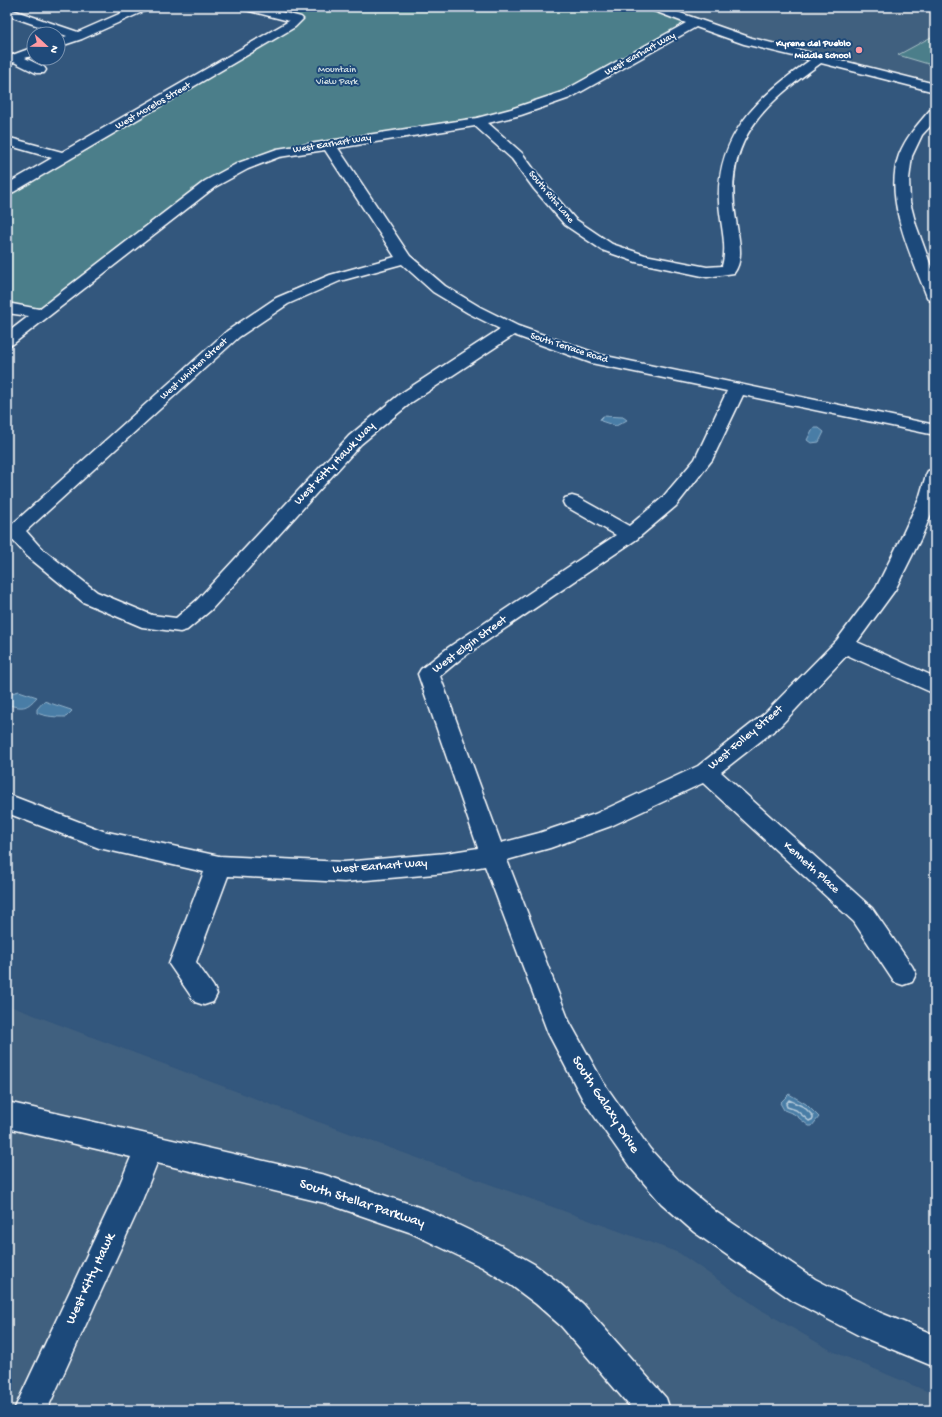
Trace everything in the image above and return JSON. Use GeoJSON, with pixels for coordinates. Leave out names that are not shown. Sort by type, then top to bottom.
{"type":"FeatureCollection","features":[{"type":"Feature","properties":{"kind":"street"},"geometry":{"type":"LineString","coordinates":[[66,40],[144,7]]}},
{"type":"Feature","properties":{"kind":"street","name":"West Morelos Street"},"geometry":{"type":"LineString","coordinates":[[7,190],[284,29],[297,19],[246,7]]}},
{"type":"Feature","properties":{"kind":"street"},"geometry":{"type":"LineString","coordinates":[[653,7],[748,41],[935,88]]}},
{"type":"Feature","properties":{"kind":"street"},"geometry":{"type":"LineString","coordinates":[[7,11],[78,36]]}},
{"type":"Feature","properties":{"kind":"street","name":"West Earhart Way"},"geometry":{"type":"LineString","coordinates":[[7,341],[204,189],[230,171],[250,162],[278,153],[478,122],[516,112],[566,95],[695,23]]}},
{"type":"Feature","properties":{"kind":"street"},"geometry":{"type":"LineString","coordinates":[[11,59],[26,54]]}},
{"type":"Feature","properties":{"kind":"street"},"geometry":{"type":"LineString","coordinates":[[11,59],[40,70]]}},
{"type":"Feature","properties":{"kind":"street","name":"South Rita Lane"},"geometry":{"type":"LineString","coordinates":[[478,122],[518,156],[539,186],[570,222],[607,247],[641,258],[700,271],[707,272],[729,270],[733,259],[726,200],[729,162],[737,137],[751,116],[772,94],[819,60]]}},
{"type":"Feature","properties":{"kind":"street"},"geometry":{"type":"LineString","coordinates":[[934,290],[918,253],[902,200],[901,180],[903,161],[908,148],[923,136],[923,124],[935,113]]}},
{"type":"Feature","properties":{"kind":"street"},"geometry":{"type":"LineString","coordinates":[[10,142],[64,157]]}},
{"type":"Feature","properties":{"kind":"street","name":"South Terrace Road"},"geometry":{"type":"LineString","coordinates":[[329,145],[405,259],[439,289],[474,310],[512,329],[597,359],[935,430]]}},
{"type":"Feature","properties":{"kind":"street","name":"West Whitten Street"},"geometry":{"type":"LineString","coordinates":[[180,625],[149,622],[90,596],[34,552],[15,530],[233,334],[282,301],[335,278],[405,259]]}},
{"type":"Feature","properties":{"kind":"street"},"geometry":{"type":"LineString","coordinates":[[7,308],[42,314]]}},
{"type":"Feature","properties":{"kind":"street","name":"West Kitty Hawk Way"},"geometry":{"type":"LineString","coordinates":[[180,625],[204,605],[355,440],[406,398],[512,329]]}},
{"type":"Feature","properties":{"kind":"street","name":"West Elgin Street"},"geometry":{"type":"LineString","coordinates":[[493,855],[429,674],[456,652],[630,535],[669,502],[703,460],[736,389]]}},
{"type":"Feature","properties":{"kind":"street","name":"West Folley Street"},"geometry":{"type":"LineString","coordinates":[[493,855],[542,841],[602,820],[706,772],[772,720],[844,645],[885,590],[911,538],[928,499],[935,475]]}},
{"type":"Feature","properties":{"kind":"street"},"geometry":{"type":"LineString","coordinates":[[572,502],[630,535]]}},
{"type":"Feature","properties":{"kind":"street"},"geometry":{"type":"LineString","coordinates":[[844,645],[935,686]]}},
{"type":"Feature","properties":{"kind":"street","name":"Kenneth Place"},"geometry":{"type":"LineString","coordinates":[[706,772],[862,915],[903,974]]}},
{"type":"Feature","properties":{"kind":"street","name":"West Earhart Way"},"geometry":{"type":"LineString","coordinates":[[7,803],[99,839],[219,866],[344,872],[446,863],[493,855]]}},
{"type":"Feature","properties":{"kind":"street","name":"South Galaxy Drive"},"geometry":{"type":"LineString","coordinates":[[493,855],[557,1025],[593,1092],[640,1158],[671,1193],[705,1222],[804,1290],[871,1325],[935,1351]]}},
{"type":"Feature","properties":{"kind":"street"},"geometry":{"type":"LineString","coordinates":[[204,994],[182,964],[219,866]]}},
{"type":"Feature","properties":{"kind":"street","name":"South Stellar Parkway"},"geometry":{"type":"LineString","coordinates":[[7,1115],[326,1189],[416,1220],[493,1257],[523,1275],[547,1292],[572,1315],[654,1410]]}},
{"type":"Feature","properties":{"kind":"street","name":"West Kitty Hawk"},"geometry":{"type":"LineString","coordinates":[[30,1410],[129,1198],[150,1147]]}},
{"type":"Feature","properties":{"kind":"shaded area","name":"Kyrene del Pueblo Middle School"},"geometry":{"type":"Polygon","coordinates":[[[653,7],[935,7],[935,88],[819,59],[653,7]]]}},
{"type":"Feature","properties":{"kind":"shaded area"},"geometry":{"type":"Polygon","coordinates":[[[7,1005],[280,1108],[679,1253],[763,1311],[832,1351],[931,1393],[928,1410],[7,1410],[7,1005]]]}},
{"type":"Feature","properties":{"kind":"green space","name":"Mountain View Park"},"geometry":{"type":"Polygon","coordinates":[[[246,7],[653,7],[695,23],[566,95],[516,112],[277,153],[230,171],[42,314],[7,308],[7,190],[297,19],[246,7]]]}},
{"type":"Feature","properties":{"kind":"green space"},"geometry":{"type":"Polygon","coordinates":[[[935,33],[935,66],[898,55],[933,36],[935,33]]]}},
{"type":"Feature","properties":{"kind":"water"},"geometry":{"type":"Polygon","coordinates":[[[603,416],[623,417],[627,420],[616,426],[601,421],[600,419],[603,416]]]}},
{"type":"Feature","properties":{"kind":"water"},"geometry":{"type":"Polygon","coordinates":[[[813,428],[819,428],[824,432],[819,442],[811,443],[807,440],[813,428]]]}},
{"type":"Feature","properties":{"kind":"water"},"geometry":{"type":"Polygon","coordinates":[[[19,691],[37,697],[25,707],[9,705],[8,694],[19,691]]]}},
{"type":"Feature","properties":{"kind":"water"},"geometry":{"type":"Polygon","coordinates":[[[44,701],[72,711],[66,717],[55,717],[37,713],[37,709],[44,701]]]}},
{"type":"Feature","properties":{"kind":"water"},"geometry":{"type":"Polygon","coordinates":[[[789,1094],[806,1104],[819,1117],[812,1126],[809,1126],[794,1114],[784,1110],[780,1103],[789,1094]]]}},
{"type":"Feature","properties":{"kind":"place","name":"Kyrene del Pueblo Middle School"},"geometry":{"type":"Point","coordinates":[859,50]}}]}
